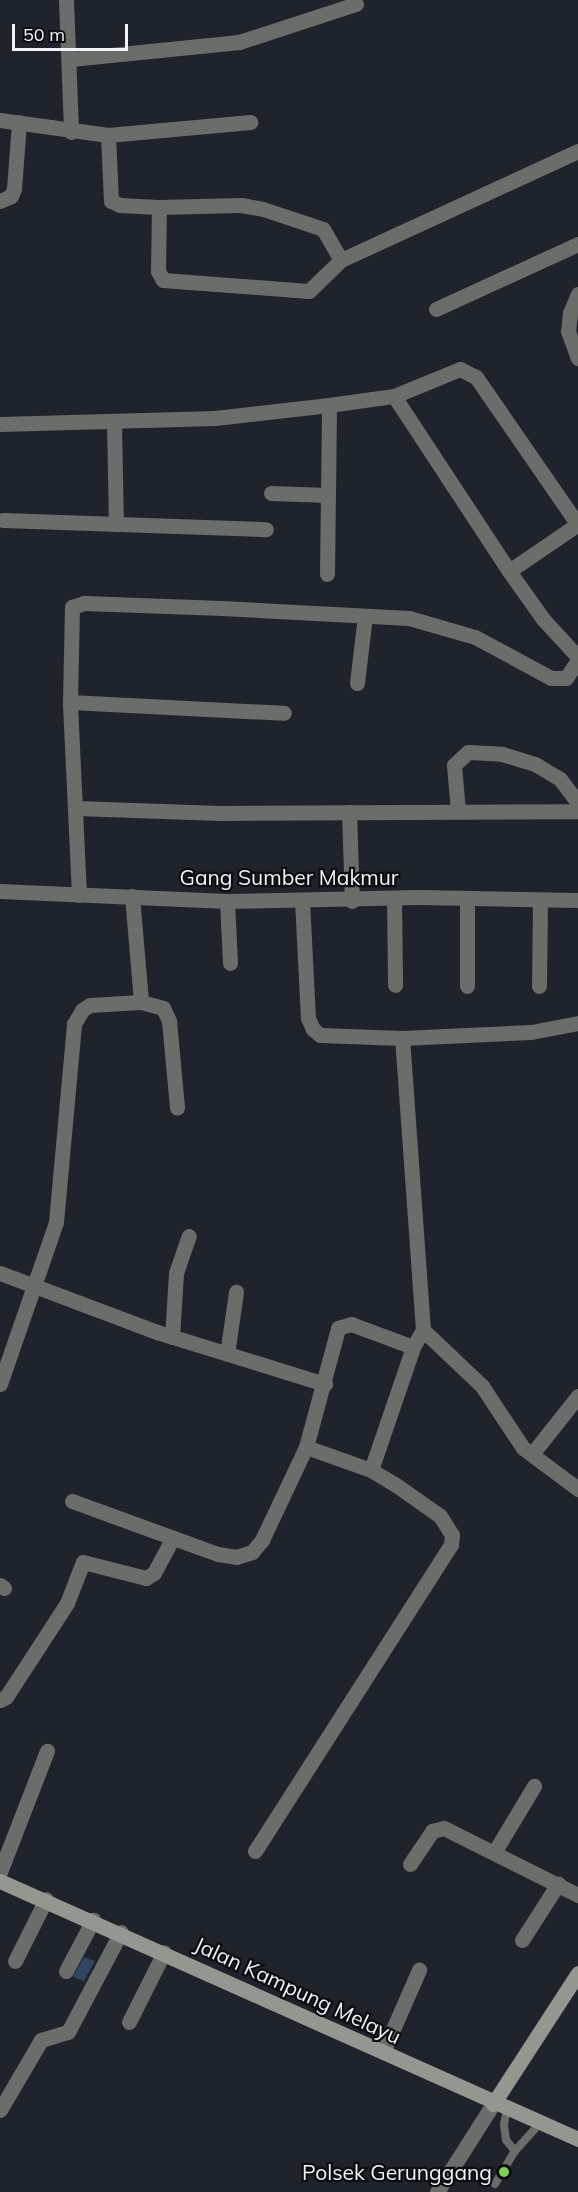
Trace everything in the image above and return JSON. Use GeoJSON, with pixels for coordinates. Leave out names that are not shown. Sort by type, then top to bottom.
{"type":"FeatureCollection","features":[{"type":"Feature","properties":{"kind":"main road","name":"Jalan Kampung Melayu"},"geometry":{"type":"LineString","coordinates":[[0,1881],[121,1932],[500,2107],[578,2139]]}},
{"type":"Feature","properties":{"kind":"main road"},"geometry":{"type":"LineString","coordinates":[[500,2107],[577,1977]]}},
{"type":"Feature","properties":{"kind":"street"},"geometry":{"type":"LineString","coordinates":[[66,0],[71,59],[71,132]]}},
{"type":"Feature","properties":{"kind":"street"},"geometry":{"type":"LineString","coordinates":[[71,59],[240,42],[356,4]]}},
{"type":"Feature","properties":{"kind":"street"},"geometry":{"type":"LineString","coordinates":[[0,120],[71,132],[108,135],[250,122]]}},
{"type":"Feature","properties":{"kind":"street"},"geometry":{"type":"LineString","coordinates":[[0,201],[11,196],[14,189],[19,122]]}},
{"type":"Feature","properties":{"kind":"street"},"geometry":{"type":"LineString","coordinates":[[108,135],[111,201],[120,205],[159,207],[241,205],[263,209],[323,230],[341,261]]}},
{"type":"Feature","properties":{"kind":"street"},"geometry":{"type":"LineString","coordinates":[[159,207],[158,271],[169,282],[309,291],[341,261],[578,151]]}},
{"type":"Feature","properties":{"kind":"street"},"geometry":{"type":"LineString","coordinates":[[436,309],[578,244]]}},
{"type":"Feature","properties":{"kind":"street"},"geometry":{"type":"LineString","coordinates":[[578,294],[570,313],[568,331],[578,358]]}},
{"type":"Feature","properties":{"kind":"street"},"geometry":{"type":"LineString","coordinates":[[0,424],[215,418],[329,405],[394,396],[452,370],[468,370],[578,524],[509,571]]}},
{"type":"Feature","properties":{"kind":"street"},"geometry":{"type":"LineString","coordinates":[[78,895],[70,702],[72,607],[84,603],[409,618],[475,637],[551,678],[566,678],[578,659],[543,619],[509,571],[394,396]]}},
{"type":"Feature","properties":{"kind":"street"},"geometry":{"type":"LineString","coordinates":[[327,574],[329,405]]}},
{"type":"Feature","properties":{"kind":"street"},"geometry":{"type":"LineString","coordinates":[[114,422],[116,524]]}},
{"type":"Feature","properties":{"kind":"street"},"geometry":{"type":"LineString","coordinates":[[271,493],[328,495]]}},
{"type":"Feature","properties":{"kind":"street"},"geometry":{"type":"LineString","coordinates":[[3,520],[266,529]]}},
{"type":"Feature","properties":{"kind":"street"},"geometry":{"type":"LineString","coordinates":[[357,683],[365,615]]}},
{"type":"Feature","properties":{"kind":"street"},"geometry":{"type":"LineString","coordinates":[[70,702],[285,713]]}},
{"type":"Feature","properties":{"kind":"street"},"geometry":{"type":"LineString","coordinates":[[458,811],[454,765],[458,757],[474,751],[502,754],[535,764],[560,779],[578,803]]}},
{"type":"Feature","properties":{"kind":"street"},"geometry":{"type":"LineString","coordinates":[[76,808],[220,813],[578,811]]}},
{"type":"Feature","properties":{"kind":"street"},"geometry":{"type":"LineString","coordinates":[[349,812],[352,901]]}},
{"type":"Feature","properties":{"kind":"street","name":"Gang Sumber Makmur"},"geometry":{"type":"LineString","coordinates":[[0,891],[226,901],[352,901],[394,898],[578,900]]}},
{"type":"Feature","properties":{"kind":"street"},"geometry":{"type":"LineString","coordinates":[[132,896],[141,1002]]}},
{"type":"Feature","properties":{"kind":"street"},"geometry":{"type":"LineString","coordinates":[[394,898],[395,985]]}},
{"type":"Feature","properties":{"kind":"street"},"geometry":{"type":"LineString","coordinates":[[467,898],[467,987]]}},
{"type":"Feature","properties":{"kind":"street"},"geometry":{"type":"LineString","coordinates":[[302,900],[308,1018],[313,1029],[331,1037],[402,1038],[531,1032],[578,1023]]}},
{"type":"Feature","properties":{"kind":"street"},"geometry":{"type":"LineString","coordinates":[[539,986],[540,900]]}},
{"type":"Feature","properties":{"kind":"street"},"geometry":{"type":"LineString","coordinates":[[226,901],[230,963]]}},
{"type":"Feature","properties":{"kind":"street"},"geometry":{"type":"LineString","coordinates":[[0,1384],[36,1284],[60,1206],[74,1024],[82,1010],[90,1005],[141,1002],[163,1008],[169,1021],[177,1108]]}},
{"type":"Feature","properties":{"kind":"street"},"geometry":{"type":"LineString","coordinates":[[371,1470],[413,1347],[423,1330],[402,1038]]}},
{"type":"Feature","properties":{"kind":"street"},"geometry":{"type":"LineString","coordinates":[[172,1337],[176,1273],[189,1236]]}},
{"type":"Feature","properties":{"kind":"street"},"geometry":{"type":"LineString","coordinates":[[0,1273],[36,1284],[172,1337],[325,1384]]}},
{"type":"Feature","properties":{"kind":"street"},"geometry":{"type":"LineString","coordinates":[[226,1354],[236,1292]]}},
{"type":"Feature","properties":{"kind":"street"},"geometry":{"type":"LineString","coordinates":[[72,1501],[173,1538],[236,1557],[252,1552],[262,1540],[306,1447],[341,1324],[351,1324],[413,1347]]}},
{"type":"Feature","properties":{"kind":"street"},"geometry":{"type":"LineString","coordinates":[[423,1330],[482,1386],[501,1420],[532,1454],[578,1489]]}},
{"type":"Feature","properties":{"kind":"street"},"geometry":{"type":"LineString","coordinates":[[532,1454],[578,1396]]}},
{"type":"Feature","properties":{"kind":"street"},"geometry":{"type":"LineString","coordinates":[[255,1851],[451,1545],[448,1525],[440,1516],[371,1470],[306,1447]]}},
{"type":"Feature","properties":{"kind":"street"},"geometry":{"type":"LineString","coordinates":[[0,1700],[6,1697],[67,1603],[83,1562],[146,1578],[154,1573],[173,1538]]}},
{"type":"Feature","properties":{"kind":"street"},"geometry":{"type":"LineString","coordinates":[[0,1872],[47,1751]]}},
{"type":"Feature","properties":{"kind":"street"},"geometry":{"type":"LineString","coordinates":[[495,1851],[534,1786]]}},
{"type":"Feature","properties":{"kind":"street"},"geometry":{"type":"LineString","coordinates":[[410,1864],[432,1831],[437,1828],[452,1830],[578,1895]]}},
{"type":"Feature","properties":{"kind":"street"},"geometry":{"type":"LineString","coordinates":[[522,1940],[558,1884]]}},
{"type":"Feature","properties":{"kind":"street"},"geometry":{"type":"LineString","coordinates":[[15,1961],[46,1899]]}},
{"type":"Feature","properties":{"kind":"street"},"geometry":{"type":"LineString","coordinates":[[66,1971],[93,1920]]}},
{"type":"Feature","properties":{"kind":"street"},"geometry":{"type":"LineString","coordinates":[[0,2110],[41,2040],[68,2032],[121,1932]]}},
{"type":"Feature","properties":{"kind":"street"},"geometry":{"type":"LineString","coordinates":[[129,2022],[164,1952]]}},
{"type":"Feature","properties":{"kind":"street"},"geometry":{"type":"LineString","coordinates":[[383,2052],[419,1970]]}},
{"type":"Feature","properties":{"kind":"street"},"geometry":{"type":"LineString","coordinates":[[437,2192],[500,2107]]}},
{"type":"Feature","properties":{"kind":"lane"},"geometry":{"type":"LineString","coordinates":[[500,2107],[505,2133],[514,2151]]}},
{"type":"Feature","properties":{"kind":"lane"},"geometry":{"type":"LineString","coordinates":[[495,2184],[514,2151],[541,2122]]}},
{"type":"Feature","properties":{"kind":"building"},"geometry":{"type":"Polygon","coordinates":[[[84,1957],[95,1961],[84,1981],[73,1977],[84,1957]]]}},
{"type":"Feature","properties":{"kind":"place","name":"Polsek Gerunggang"},"geometry":{"type":"Point","coordinates":[504,2172]}}]}
